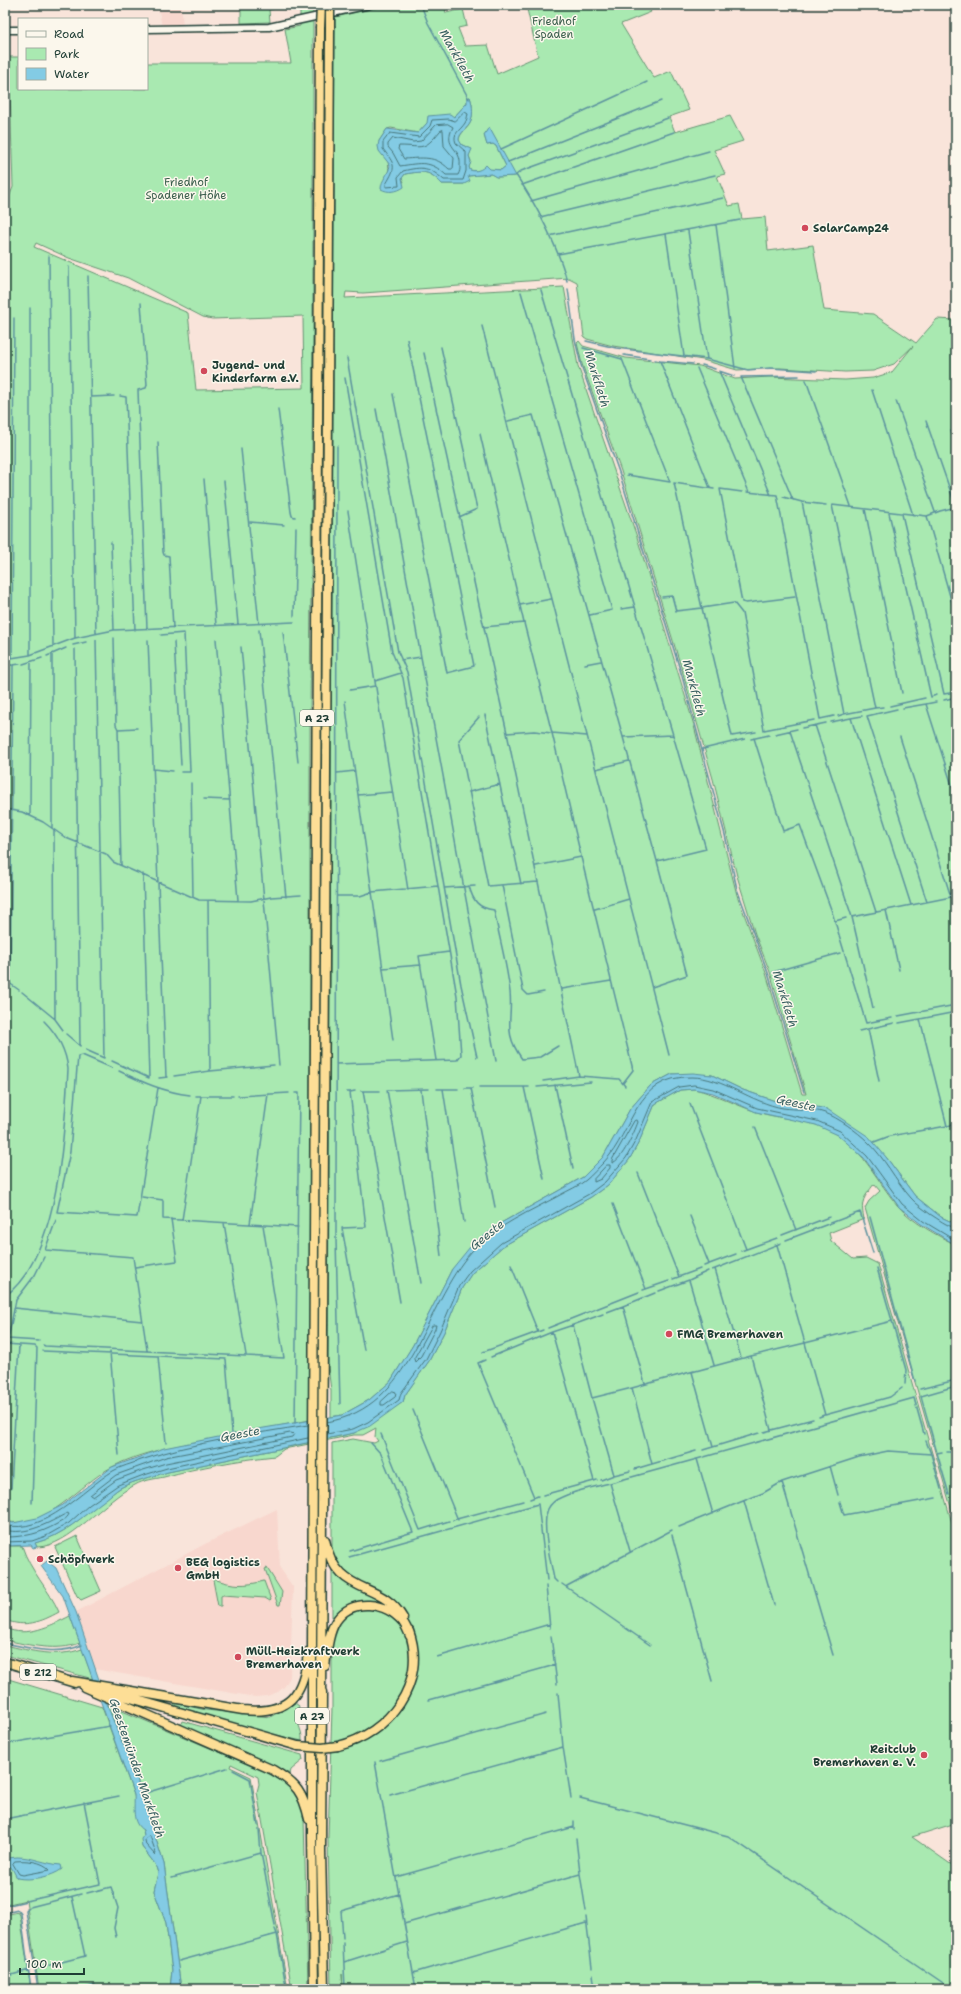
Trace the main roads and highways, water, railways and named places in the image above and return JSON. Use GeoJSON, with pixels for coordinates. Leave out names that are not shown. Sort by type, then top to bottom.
{"type":"FeatureCollection","features":[{"type":"Feature","properties":{"kind":"highway","name":"A 27"},"geometry":{"type":"LineString","coordinates":[[321,5],[318,1408],[322,1449],[321,1697],[324,1989]]}},
{"type":"Feature","properties":{"kind":"highway","name":"A 27"},"geometry":{"type":"LineString","coordinates":[[314,1989],[312,1834],[313,1453],[318,1408],[330,5]]}},
{"type":"Feature","properties":{"kind":"highway"},"geometry":{"type":"LineString","coordinates":[[108,1693],[298,1746],[322,1748],[338,1746],[357,1741],[374,1732],[388,1719],[400,1704],[409,1687],[413,1669],[414,1652],[410,1636],[402,1616],[393,1605],[375,1593],[350,1581],[335,1567],[328,1554],[322,1523]]}},
{"type":"Feature","properties":{"kind":"highway"},"geometry":{"type":"LineString","coordinates":[[108,1693],[243,1710],[260,1711],[279,1708],[290,1702],[302,1683],[307,1660],[313,1598]]}},
{"type":"Feature","properties":{"kind":"highway"},"geometry":{"type":"LineString","coordinates":[[321,1697],[330,1635],[337,1621],[346,1611],[364,1604],[384,1608],[403,1623],[410,1636]]}},
{"type":"Feature","properties":{"kind":"highway","name":"B 212"},"geometry":{"type":"LineString","coordinates":[[5,1662],[108,1693]]}},
{"type":"Feature","properties":{"kind":"highway"},"geometry":{"type":"LineString","coordinates":[[108,1693],[249,1758],[287,1778],[303,1797],[312,1834]]}},
{"type":"Feature","properties":{"kind":"water"},"geometry":{"type":"Polygon","coordinates":[[[470,97],[472,104],[472,119],[461,134],[459,140],[462,145],[472,149],[469,156],[471,162],[469,167],[470,170],[479,170],[486,165],[490,169],[501,170],[506,166],[496,146],[493,144],[487,145],[484,135],[489,127],[516,176],[496,177],[491,174],[468,176],[470,181],[464,184],[442,184],[430,174],[417,172],[405,174],[402,178],[404,187],[401,189],[390,191],[381,189],[382,182],[390,165],[379,151],[378,146],[379,141],[387,129],[418,133],[427,123],[428,116],[450,114],[454,117],[467,103],[467,98],[470,97]]]}},
{"type":"Feature","properties":{"kind":"water","name":"Geeste"},"geometry":{"type":"Polygon","coordinates":[[[693,1073],[712,1075],[743,1090],[784,1104],[807,1105],[827,1109],[869,1137],[915,1196],[941,1217],[956,1224],[956,1245],[921,1224],[899,1207],[864,1158],[838,1135],[816,1125],[756,1112],[713,1093],[694,1089],[680,1090],[655,1104],[639,1142],[629,1160],[608,1185],[591,1197],[503,1246],[472,1273],[462,1288],[444,1332],[429,1361],[405,1395],[403,1402],[370,1426],[354,1433],[168,1472],[138,1481],[118,1489],[81,1519],[55,1536],[35,1543],[37,1547],[33,1548],[31,1545],[5,1546],[5,1521],[13,1523],[37,1518],[63,1505],[112,1467],[164,1448],[258,1429],[342,1415],[369,1400],[390,1382],[413,1345],[452,1269],[470,1247],[501,1223],[583,1177],[603,1157],[630,1109],[651,1085],[672,1074],[693,1073]]]}},
{"type":"Feature","properties":{"kind":"water","name":"Geestemünder Markfleth"},"geometry":{"type":"Polygon","coordinates":[[[47,1561],[56,1568],[76,1612],[122,1743],[137,1767],[138,1784],[164,1864],[181,1989],[170,1989],[172,1970],[166,1923],[154,1891],[158,1873],[155,1864],[142,1847],[141,1839],[144,1835],[143,1830],[139,1827],[135,1819],[134,1795],[63,1596],[41,1566],[47,1561]]]}},
{"type":"Feature","properties":{"kind":"water"},"geometry":{"type":"Polygon","coordinates":[[[17,1857],[61,1865],[62,1869],[41,1878],[17,1878],[6,1861],[8,1858],[17,1857]]]}},
{"type":"Feature","properties":{"kind":"waterway","name":"Markfleth"},"geometry":{"type":"LineString","coordinates":[[421,5],[428,23],[469,99]]}},
{"type":"Feature","properties":{"kind":"waterway"},"geometry":{"type":"LineString","coordinates":[[501,149],[647,82]]}},
{"type":"Feature","properties":{"kind":"waterway"},"geometry":{"type":"LineString","coordinates":[[508,162],[661,101]]}},
{"type":"Feature","properties":{"kind":"waterway"},"geometry":{"type":"LineString","coordinates":[[516,175],[521,171],[668,118]]}},
{"type":"Feature","properties":{"kind":"waterway"},"geometry":{"type":"LineString","coordinates":[[522,185],[674,132]]}},
{"type":"Feature","properties":{"kind":"waterway"},"geometry":{"type":"LineString","coordinates":[[531,201],[709,151]]}},
{"type":"Feature","properties":{"kind":"waterway","name":"Markfleth"},"geometry":{"type":"LineString","coordinates":[[516,175],[546,226],[558,254],[567,281]]}},
{"type":"Feature","properties":{"kind":"waterway"},"geometry":{"type":"LineString","coordinates":[[540,217],[715,175]]}},
{"type":"Feature","properties":{"kind":"waterway"},"geometry":{"type":"LineString","coordinates":[[549,236],[723,198]]}},
{"type":"Feature","properties":{"kind":"waterway"},"geometry":{"type":"LineString","coordinates":[[558,254],[740,220]]}},
{"type":"Feature","properties":{"kind":"waterway"},"geometry":{"type":"LineString","coordinates":[[716,225],[735,368]]}},
{"type":"Feature","properties":{"kind":"waterway"},"geometry":{"type":"LineString","coordinates":[[688,231],[707,359]]}},
{"type":"Feature","properties":{"kind":"waterway"},"geometry":{"type":"LineString","coordinates":[[666,234],[684,356]]}},
{"type":"Feature","properties":{"kind":"waterway"},"geometry":{"type":"LineString","coordinates":[[49,256],[53,646]]}},
{"type":"Feature","properties":{"kind":"waterway"},"geometry":{"type":"LineString","coordinates":[[69,267],[75,638]]}},
{"type":"Feature","properties":{"kind":"waterway"},"geometry":{"type":"LineString","coordinates":[[88,276],[96,633]]}},
{"type":"Feature","properties":{"kind":"waterway","name":"Markfleth"},"geometry":{"type":"LineString","coordinates":[[568,289],[575,339],[581,365],[620,475],[682,676],[725,835],[737,889],[768,973],[804,1092]]}},
{"type":"Feature","properties":{"kind":"waterway"},"geometry":{"type":"LineString","coordinates":[[541,290],[673,735]]}},
{"type":"Feature","properties":{"kind":"waterway"},"geometry":{"type":"LineString","coordinates":[[521,292],[612,610],[590,615]]}},
{"type":"Feature","properties":{"kind":"waterway"},"geometry":{"type":"LineString","coordinates":[[141,303],[147,385],[146,388],[138,390],[147,629]]}},
{"type":"Feature","properties":{"kind":"waterway"},"geometry":{"type":"LineString","coordinates":[[30,308],[30,655]]}},
{"type":"Feature","properties":{"kind":"waterway"},"geometry":{"type":"LineString","coordinates":[[12,658],[14,318]]}},
{"type":"Feature","properties":{"kind":"waterway"},"geometry":{"type":"LineString","coordinates":[[482,326],[669,1055]]}},
{"type":"Feature","properties":{"kind":"waterway"},"geometry":{"type":"LineString","coordinates":[[393,394],[447,673],[474,666],[407,339]]}},
{"type":"Feature","properties":{"kind":"waterway"},"geometry":{"type":"LineString","coordinates":[[586,341],[616,348],[707,359],[748,370],[770,368],[816,371]]}},
{"type":"Feature","properties":{"kind":"waterway"},"geometry":{"type":"LineString","coordinates":[[441,347],[477,509],[459,517]]}},
{"type":"Feature","properties":{"kind":"waterway"},"geometry":{"type":"LineString","coordinates":[[583,348],[622,359],[670,482],[627,475]]}},
{"type":"Feature","properties":{"kind":"waterway"},"geometry":{"type":"LineString","coordinates":[[424,353],[507,733]]}},
{"type":"Feature","properties":{"kind":"waterway"},"geometry":{"type":"LineString","coordinates":[[624,355],[650,359]]}},
{"type":"Feature","properties":{"kind":"waterway"},"geometry":{"type":"LineString","coordinates":[[347,358],[398,652],[407,672],[461,985],[477,1057]]}},
{"type":"Feature","properties":{"kind":"waterway"},"geometry":{"type":"LineString","coordinates":[[655,360],[660,361],[710,488]]}},
{"type":"Feature","properties":{"kind":"waterway"},"geometry":{"type":"LineString","coordinates":[[660,361],[693,364]]}},
{"type":"Feature","properties":{"kind":"waterway"},"geometry":{"type":"LineString","coordinates":[[702,365],[715,369]]}},
{"type":"Feature","properties":{"kind":"waterway"},"geometry":{"type":"LineString","coordinates":[[697,368],[749,492]]}},
{"type":"Feature","properties":{"kind":"waterway"},"geometry":{"type":"LineString","coordinates":[[734,376],[719,371],[771,495]]}},
{"type":"Feature","properties":{"kind":"waterway"},"geometry":{"type":"LineString","coordinates":[[793,500],[741,377],[799,376]]}},
{"type":"Feature","properties":{"kind":"waterway"},"geometry":{"type":"LineString","coordinates":[[345,378],[392,652],[403,678],[438,886],[372,892],[393,1040]]}},
{"type":"Feature","properties":{"kind":"waterway"},"geometry":{"type":"LineString","coordinates":[[806,380],[851,506]]}},
{"type":"Feature","properties":{"kind":"waterway"},"geometry":{"type":"LineString","coordinates":[[872,390],[913,515]]}},
{"type":"Feature","properties":{"kind":"waterway"},"geometry":{"type":"LineString","coordinates":[[91,397],[114,396]]}},
{"type":"Feature","properties":{"kind":"waterway"},"geometry":{"type":"LineString","coordinates":[[120,396],[126,397],[135,630]]}},
{"type":"Feature","properties":{"kind":"waterway"},"geometry":{"type":"LineString","coordinates":[[896,401],[935,512]]}},
{"type":"Feature","properties":{"kind":"waterway"},"geometry":{"type":"LineString","coordinates":[[278,409],[291,512],[292,516],[295,517]]}},
{"type":"Feature","properties":{"kind":"waterway"},"geometry":{"type":"LineString","coordinates":[[376,409],[421,657],[401,660]]}},
{"type":"Feature","properties":{"kind":"waterway"},"geometry":{"type":"LineString","coordinates":[[508,421],[533,415],[623,737]]}},
{"type":"Feature","properties":{"kind":"waterway"},"geometry":{"type":"LineString","coordinates":[[926,421],[956,507]]}},
{"type":"Feature","properties":{"kind":"waterway"},"geometry":{"type":"LineString","coordinates":[[951,431],[956,445]]}},
{"type":"Feature","properties":{"kind":"waterway"},"geometry":{"type":"LineString","coordinates":[[480,434],[524,623],[484,627]]}},
{"type":"Feature","properties":{"kind":"waterway"},"geometry":{"type":"LineString","coordinates":[[158,442],[163,552],[164,555],[169,556],[173,628]]}},
{"type":"Feature","properties":{"kind":"waterway"},"geometry":{"type":"LineString","coordinates":[[337,446],[336,1239],[340,1404]]}},
{"type":"Feature","properties":{"kind":"waterway"},"geometry":{"type":"LineString","coordinates":[[241,449],[259,624]]}},
{"type":"Feature","properties":{"kind":"waterway"},"geometry":{"type":"LineString","coordinates":[[204,479],[216,625]]}},
{"type":"Feature","properties":{"kind":"waterway"},"geometry":{"type":"LineString","coordinates":[[224,481],[238,624]]}},
{"type":"Feature","properties":{"kind":"waterway"},"geometry":{"type":"LineString","coordinates":[[662,597],[672,596],[676,611],[702,608],[674,483],[714,489]]}},
{"type":"Feature","properties":{"kind":"waterway"},"geometry":{"type":"LineString","coordinates":[[742,492],[720,489],[742,602],[746,603],[795,597]]}},
{"type":"Feature","properties":{"kind":"waterway"},"geometry":{"type":"LineString","coordinates":[[747,492],[777,495],[820,719],[834,716]]}},
{"type":"Feature","properties":{"kind":"waterway"},"geometry":{"type":"LineString","coordinates":[[783,497],[802,502]]}},
{"type":"Feature","properties":{"kind":"waterway"},"geometry":{"type":"LineString","coordinates":[[826,505],[802,502],[844,714],[875,708]]}},
{"type":"Feature","properties":{"kind":"waterway"},"geometry":{"type":"LineString","coordinates":[[883,707],[875,708],[832,505],[927,516]]}},
{"type":"Feature","properties":{"kind":"waterway"},"geometry":{"type":"LineString","coordinates":[[956,507],[927,516],[956,617]]}},
{"type":"Feature","properties":{"kind":"waterway"},"geometry":{"type":"LineString","coordinates":[[865,509],[902,693]]}},
{"type":"Feature","properties":{"kind":"waterway"},"geometry":{"type":"LineString","coordinates":[[348,511],[408,890]]}},
{"type":"Feature","properties":{"kind":"waterway"},"geometry":{"type":"LineString","coordinates":[[889,513],[931,697],[936,695]]}},
{"type":"Feature","properties":{"kind":"waterway"},"geometry":{"type":"LineString","coordinates":[[902,514],[944,694],[950,693]]}},
{"type":"Feature","properties":{"kind":"waterway"},"geometry":{"type":"LineString","coordinates":[[250,522],[284,525]]}},
{"type":"Feature","properties":{"kind":"waterway"},"geometry":{"type":"LineString","coordinates":[[294,616],[296,528]]}},
{"type":"Feature","properties":{"kind":"waterway"},"geometry":{"type":"LineString","coordinates":[[111,542],[114,630]]}},
{"type":"Feature","properties":{"kind":"waterway"},"geometry":{"type":"LineString","coordinates":[[520,605],[551,599]]}},
{"type":"Feature","properties":{"kind":"waterway"},"geometry":{"type":"LineString","coordinates":[[756,732],[732,736],[702,608],[734,603],[742,613],[764,730],[814,720]]}},
{"type":"Feature","properties":{"kind":"waterway"},"geometry":{"type":"LineString","coordinates":[[621,609],[635,607]]}},
{"type":"Feature","properties":{"kind":"waterway"},"geometry":{"type":"LineString","coordinates":[[5,659],[30,655],[75,638],[114,630],[294,622]]}},
{"type":"Feature","properties":{"kind":"waterway"},"geometry":{"type":"LineString","coordinates":[[479,717],[459,740],[488,886],[538,882],[507,733],[534,731],[552,733],[524,623]]}},
{"type":"Feature","properties":{"kind":"waterway"},"geometry":{"type":"LineString","coordinates":[[259,630],[286,897]]}},
{"type":"Feature","properties":{"kind":"waterway"},"geometry":{"type":"LineString","coordinates":[[283,632],[298,762]]}},
{"type":"Feature","properties":{"kind":"waterway"},"geometry":{"type":"LineString","coordinates":[[161,635],[184,633],[190,772],[181,772]]}},
{"type":"Feature","properties":{"kind":"waterway"},"geometry":{"type":"LineString","coordinates":[[114,638],[121,865]]}},
{"type":"Feature","properties":{"kind":"waterway"},"geometry":{"type":"LineString","coordinates":[[216,639],[238,900]]}},
{"type":"Feature","properties":{"kind":"waterway"},"geometry":{"type":"LineString","coordinates":[[86,1050],[104,1058],[96,640]]}},
{"type":"Feature","properties":{"kind":"waterway"},"geometry":{"type":"LineString","coordinates":[[148,640],[166,1077]]}},
{"type":"Feature","properties":{"kind":"waterway"},"geometry":{"type":"LineString","coordinates":[[73,645],[86,642]]}},
{"type":"Feature","properties":{"kind":"waterway"},"geometry":{"type":"LineString","coordinates":[[174,642],[181,765]]}},
{"type":"Feature","properties":{"kind":"waterway"},"geometry":{"type":"LineString","coordinates":[[241,647],[279,1065]]}},
{"type":"Feature","properties":{"kind":"waterway"},"geometry":{"type":"LineString","coordinates":[[52,654],[66,648]]}},
{"type":"Feature","properties":{"kind":"waterway"},"geometry":{"type":"LineString","coordinates":[[75,649],[80,1046]]}},
{"type":"Feature","properties":{"kind":"waterway"},"geometry":{"type":"LineString","coordinates":[[47,656],[52,654],[52,828]]}},
{"type":"Feature","properties":{"kind":"waterway"},"geometry":{"type":"LineString","coordinates":[[421,657],[496,1061]]}},
{"type":"Feature","properties":{"kind":"waterway"},"geometry":{"type":"LineString","coordinates":[[23,664],[42,658]]}},
{"type":"Feature","properties":{"kind":"waterway"},"geometry":{"type":"LineString","coordinates":[[30,815],[31,661]]}},
{"type":"Feature","properties":{"kind":"waterway"},"geometry":{"type":"LineString","coordinates":[[585,664],[601,661]]}},
{"type":"Feature","properties":{"kind":"waterway"},"geometry":{"type":"LineString","coordinates":[[13,665],[20,664]]}},
{"type":"Feature","properties":{"kind":"waterway"},"geometry":{"type":"LineString","coordinates":[[5,665],[13,665],[10,983]]}},
{"type":"Feature","properties":{"kind":"waterway"},"geometry":{"type":"LineString","coordinates":[[375,681],[401,673]]}},
{"type":"Feature","properties":{"kind":"waterway"},"geometry":{"type":"LineString","coordinates":[[350,690],[375,686]]}},
{"type":"Feature","properties":{"kind":"waterway"},"geometry":{"type":"LineString","coordinates":[[944,700],[956,697]]}},
{"type":"Feature","properties":{"kind":"waterway"},"geometry":{"type":"LineString","coordinates":[[890,706],[925,698]]}},
{"type":"Feature","properties":{"kind":"waterway"},"geometry":{"type":"LineString","coordinates":[[954,698],[956,705]]}},
{"type":"Feature","properties":{"kind":"waterway"},"geometry":{"type":"LineString","coordinates":[[345,701],[358,795]]}},
{"type":"Feature","properties":{"kind":"waterway"},"geometry":{"type":"LineString","coordinates":[[926,704],[936,702]]}},
{"type":"Feature","properties":{"kind":"waterway"},"geometry":{"type":"LineString","coordinates":[[903,708],[926,704],[956,798]]}},
{"type":"Feature","properties":{"kind":"waterway"},"geometry":{"type":"LineString","coordinates":[[897,709],[867,716],[927,902]]}},
{"type":"Feature","properties":{"kind":"waterway"},"geometry":{"type":"LineString","coordinates":[[838,716],[844,714]]}},
{"type":"Feature","properties":{"kind":"waterway"},"geometry":{"type":"LineString","coordinates":[[485,715],[521,884]]}},
{"type":"Feature","properties":{"kind":"waterway"},"geometry":{"type":"LineString","coordinates":[[851,718],[862,716]]}},
{"type":"Feature","properties":{"kind":"waterway"},"geometry":{"type":"LineString","coordinates":[[831,722],[851,718],[911,905]]}},
{"type":"Feature","properties":{"kind":"waterway"},"geometry":{"type":"LineString","coordinates":[[802,728],[826,723]]}},
{"type":"Feature","properties":{"kind":"waterway"},"geometry":{"type":"LineString","coordinates":[[815,725],[876,912]]}},
{"type":"Feature","properties":{"kind":"waterway"},"geometry":{"type":"LineString","coordinates":[[118,729],[137,728]]}},
{"type":"Feature","properties":{"kind":"waterway"},"geometry":{"type":"LineString","coordinates":[[775,734],[797,729]]}},
{"type":"Feature","properties":{"kind":"waterway"},"geometry":{"type":"LineString","coordinates":[[790,731],[852,917],[956,896]]}},
{"type":"Feature","properties":{"kind":"waterway"},"geometry":{"type":"LineString","coordinates":[[581,856],[552,733],[587,736]]}},
{"type":"Feature","properties":{"kind":"waterway"},"geometry":{"type":"LineString","coordinates":[[652,987],[687,975],[657,861],[706,849],[673,735],[623,737],[657,861]]}},
{"type":"Feature","properties":{"kind":"waterway"},"geometry":{"type":"LineString","coordinates":[[751,739],[769,735]]}},
{"type":"Feature","properties":{"kind":"waterway"},"geometry":{"type":"LineString","coordinates":[[900,737],[951,897]]}},
{"type":"Feature","properties":{"kind":"waterway"},"geometry":{"type":"LineString","coordinates":[[754,738],[783,831],[800,825],[832,912],[866,1023],[892,1018]]}},
{"type":"Feature","properties":{"kind":"waterway"},"geometry":{"type":"LineString","coordinates":[[703,749],[745,739]]}},
{"type":"Feature","properties":{"kind":"waterway"},"geometry":{"type":"LineString","coordinates":[[596,769],[629,761]]}},
{"type":"Feature","properties":{"kind":"waterway"},"geometry":{"type":"LineString","coordinates":[[153,769],[173,771]]}},
{"type":"Feature","properties":{"kind":"waterway"},"geometry":{"type":"LineString","coordinates":[[337,773],[355,771]]}},
{"type":"Feature","properties":{"kind":"waterway"},"geometry":{"type":"LineString","coordinates":[[191,783],[193,897]]}},
{"type":"Feature","properties":{"kind":"waterway"},"geometry":{"type":"LineString","coordinates":[[469,792],[500,784]]}},
{"type":"Feature","properties":{"kind":"waterway"},"geometry":{"type":"LineString","coordinates":[[337,896],[360,896],[372,892],[358,795],[392,792]]}},
{"type":"Feature","properties":{"kind":"waterway"},"geometry":{"type":"LineString","coordinates":[[204,799],[230,800]]}},
{"type":"Feature","properties":{"kind":"waterway"},"geometry":{"type":"LineString","coordinates":[[5,809],[22,812],[43,822],[66,838],[106,854],[113,862],[199,900],[251,901],[271,897],[301,895]]}},
{"type":"Feature","properties":{"kind":"waterway"},"geometry":{"type":"LineString","coordinates":[[54,830],[55,1019],[63,1030]]}},
{"type":"Feature","properties":{"kind":"waterway"},"geometry":{"type":"LineString","coordinates":[[536,866],[581,857],[633,1070],[623,1083]]}},
{"type":"Feature","properties":{"kind":"waterway"},"geometry":{"type":"LineString","coordinates":[[112,1061],[149,1078],[143,874]]}},
{"type":"Feature","properties":{"kind":"waterway"},"geometry":{"type":"LineString","coordinates":[[538,882],[579,1076]]}},
{"type":"Feature","properties":{"kind":"waterway"},"geometry":{"type":"LineString","coordinates":[[502,885],[523,990],[528,995],[544,992]]}},
{"type":"Feature","properties":{"kind":"waterway"},"geometry":{"type":"LineString","coordinates":[[336,1064],[457,1060],[461,1055],[457,996],[438,886]]}},
{"type":"Feature","properties":{"kind":"waterway"},"geometry":{"type":"LineString","coordinates":[[469,886],[472,896],[477,903],[484,908],[494,910],[509,982],[511,1002],[510,1033],[516,1049],[522,1059],[540,1057],[558,1046]]}},
{"type":"Feature","properties":{"kind":"waterway"},"geometry":{"type":"LineString","coordinates":[[444,888],[475,886]]}},
{"type":"Feature","properties":{"kind":"waterway"},"geometry":{"type":"LineString","coordinates":[[595,909],[629,899]]}},
{"type":"Feature","properties":{"kind":"waterway"},"geometry":{"type":"LineString","coordinates":[[208,901],[210,1071]]}},
{"type":"Feature","properties":{"kind":"waterway"},"geometry":{"type":"LineString","coordinates":[[886,910],[899,970]]}},
{"type":"Feature","properties":{"kind":"waterway"},"geometry":{"type":"LineString","coordinates":[[852,917],[873,1008]]}},
{"type":"Feature","properties":{"kind":"waterway"},"geometry":{"type":"LineString","coordinates":[[835,921],[846,918]]}},
{"type":"Feature","properties":{"kind":"waterway"},"geometry":{"type":"LineString","coordinates":[[436,1060],[419,956],[449,952]]}},
{"type":"Feature","properties":{"kind":"waterway"},"geometry":{"type":"LineString","coordinates":[[773,972],[840,953]]}},
{"type":"Feature","properties":{"kind":"waterway"},"geometry":{"type":"LineString","coordinates":[[383,968],[421,965]]}},
{"type":"Feature","properties":{"kind":"waterway"},"geometry":{"type":"LineString","coordinates":[[5,980],[19,990]]}},
{"type":"Feature","properties":{"kind":"waterway"},"geometry":{"type":"LineString","coordinates":[[562,989],[611,981]]}},
{"type":"Feature","properties":{"kind":"waterway"},"geometry":{"type":"LineString","coordinates":[[22,992],[55,1019]]}},
{"type":"Feature","properties":{"kind":"waterway"},"geometry":{"type":"LineString","coordinates":[[898,1016],[956,1005]]}},
{"type":"Feature","properties":{"kind":"waterway"},"geometry":{"type":"LineString","coordinates":[[920,1019],[956,1012]]}},
{"type":"Feature","properties":{"kind":"waterway"},"geometry":{"type":"LineString","coordinates":[[874,1142],[890,1136],[947,1126],[920,1019],[899,1023]]}},
{"type":"Feature","properties":{"kind":"waterway"},"geometry":{"type":"LineString","coordinates":[[5,1296],[23,1278],[37,1253],[48,1223],[56,1191],[61,1158],[68,1069],[63,1049],[53,1031],[44,1021]]}},
{"type":"Feature","properties":{"kind":"waterway"},"geometry":{"type":"LineString","coordinates":[[859,1031],[894,1023]]}},
{"type":"Feature","properties":{"kind":"waterway"},"geometry":{"type":"LineString","coordinates":[[868,1029],[879,1081]]}},
{"type":"Feature","properties":{"kind":"waterway"},"geometry":{"type":"LineString","coordinates":[[66,1034],[80,1046]]}},
{"type":"Feature","properties":{"kind":"waterway"},"geometry":{"type":"LineString","coordinates":[[112,1068],[82,1055],[78,1056],[70,1152],[57,1212],[137,1217],[158,1088]]}},
{"type":"Feature","properties":{"kind":"waterway"},"geometry":{"type":"LineString","coordinates":[[174,1076],[274,1065]]}},
{"type":"Feature","properties":{"kind":"waterway"},"geometry":{"type":"LineString","coordinates":[[119,1071],[162,1089],[190,1095]]}},
{"type":"Feature","properties":{"kind":"waterway"},"geometry":{"type":"LineString","coordinates":[[543,1081],[579,1076],[619,1079],[625,1086]]}},
{"type":"Feature","properties":{"kind":"waterway"},"geometry":{"type":"LineString","coordinates":[[159,1078],[168,1077]]}},
{"type":"Feature","properties":{"kind":"waterway"},"geometry":{"type":"LineString","coordinates":[[537,1087],[591,1082]]}},
{"type":"Feature","properties":{"kind":"waterway"},"geometry":{"type":"LineString","coordinates":[[555,1085],[573,1168]]}},
{"type":"Feature","properties":{"kind":"waterway"},"geometry":{"type":"LineString","coordinates":[[479,1087],[529,1087]]}},
{"type":"Feature","properties":{"kind":"waterway"},"geometry":{"type":"LineString","coordinates":[[524,1087],[544,1179]]}},
{"type":"Feature","properties":{"kind":"waterway"},"geometry":{"type":"LineString","coordinates":[[465,1088],[473,1088]]}},
{"type":"Feature","properties":{"kind":"waterway"},"geometry":{"type":"LineString","coordinates":[[471,1088],[495,1207]]}},
{"type":"Feature","properties":{"kind":"waterway"},"geometry":{"type":"LineString","coordinates":[[421,1283],[387,1090],[429,1089]]}},
{"type":"Feature","properties":{"kind":"waterway"},"geometry":{"type":"LineString","coordinates":[[437,1089],[443,1089],[464,1222]]}},
{"type":"Feature","properties":{"kind":"waterway"},"geometry":{"type":"LineString","coordinates":[[443,1089],[458,1089]]}},
{"type":"Feature","properties":{"kind":"waterway"},"geometry":{"type":"LineString","coordinates":[[421,1090],[441,1256]]}},
{"type":"Feature","properties":{"kind":"waterway"},"geometry":{"type":"LineString","coordinates":[[350,1092],[355,1091]]}},
{"type":"Feature","properties":{"kind":"waterway"},"geometry":{"type":"LineString","coordinates":[[361,1091],[380,1091]]}},
{"type":"Feature","properties":{"kind":"waterway"},"geometry":{"type":"LineString","coordinates":[[363,1091],[400,1302]]}},
{"type":"Feature","properties":{"kind":"waterway"},"geometry":{"type":"LineString","coordinates":[[347,1092],[350,1092],[366,1227],[342,1228],[364,1350]]}},
{"type":"Feature","properties":{"kind":"waterway"},"geometry":{"type":"LineString","coordinates":[[238,1096],[289,1093]]}},
{"type":"Feature","properties":{"kind":"waterway"},"geometry":{"type":"LineString","coordinates":[[295,1093],[299,1093],[295,1423]]}},
{"type":"Feature","properties":{"kind":"waterway"},"geometry":{"type":"LineString","coordinates":[[250,1224],[268,1094]]}},
{"type":"Feature","properties":{"kind":"waterway"},"geometry":{"type":"LineString","coordinates":[[196,1096],[233,1096]]}},
{"type":"Feature","properties":{"kind":"waterway"},"geometry":{"type":"LineString","coordinates":[[182,1220],[201,1096]]}},
{"type":"Feature","properties":{"kind":"waterway"},"geometry":{"type":"LineString","coordinates":[[690,1104],[746,1249]]}},
{"type":"Feature","properties":{"kind":"waterway"},"geometry":{"type":"LineString","coordinates":[[947,1126],[956,1124]]}},
{"type":"Feature","properties":{"kind":"waterway"},"geometry":{"type":"LineString","coordinates":[[755,1127],[796,1230]]}},
{"type":"Feature","properties":{"kind":"waterway"},"geometry":{"type":"LineString","coordinates":[[638,1173],[679,1277]]}},
{"type":"Feature","properties":{"kind":"waterway"},"geometry":{"type":"LineString","coordinates":[[142,1197],[163,1200],[163,1219],[298,1227]]}},
{"type":"Feature","properties":{"kind":"waterway"},"geometry":{"type":"LineString","coordinates":[[613,1204],[646,1289]]}},
{"type":"Feature","properties":{"kind":"waterway"},"geometry":{"type":"LineString","coordinates":[[786,1240],[860,1212],[873,1253]]}},
{"type":"Feature","properties":{"kind":"waterway"},"geometry":{"type":"LineString","coordinates":[[690,1216],[709,1264]]}},
{"type":"Feature","properties":{"kind":"waterway"},"geometry":{"type":"LineString","coordinates":[[782,1235],[829,1217]]}},
{"type":"Feature","properties":{"kind":"waterway"},"geometry":{"type":"LineString","coordinates":[[870,1217],[915,1381]]}},
{"type":"Feature","properties":{"kind":"waterway"},"geometry":{"type":"LineString","coordinates":[[135,1267],[177,1261],[171,1219]]}},
{"type":"Feature","properties":{"kind":"waterway"},"geometry":{"type":"LineString","coordinates":[[56,1220],[45,1250],[133,1257],[147,1350]]}},
{"type":"Feature","properties":{"kind":"waterway"},"geometry":{"type":"LineString","coordinates":[[224,1223],[246,1355]]}},
{"type":"Feature","properties":{"kind":"waterway"},"geometry":{"type":"LineString","coordinates":[[43,1345],[284,1358],[263,1225]]}},
{"type":"Feature","properties":{"kind":"waterway"},"geometry":{"type":"LineString","coordinates":[[741,1251],[777,1238]]}},
{"type":"Feature","properties":{"kind":"waterway"},"geometry":{"type":"LineString","coordinates":[[715,1269],[781,1243]]}},
{"type":"Feature","properties":{"kind":"waterway"},"geometry":{"type":"LineString","coordinates":[[771,1430],[751,1356],[805,1343],[777,1245]]}},
{"type":"Feature","properties":{"kind":"waterway"},"geometry":{"type":"LineString","coordinates":[[704,1266],[736,1254]]}},
{"type":"Feature","properties":{"kind":"waterway"},"geometry":{"type":"LineString","coordinates":[[39,1341],[8,1339],[16,1300],[35,1275],[44,1257]]}},
{"type":"Feature","properties":{"kind":"waterway"},"geometry":{"type":"LineString","coordinates":[[511,1265],[538,1332]]}},
{"type":"Feature","properties":{"kind":"waterway"},"geometry":{"type":"LineString","coordinates":[[877,1268],[906,1370],[905,1384]]}},
{"type":"Feature","properties":{"kind":"waterway"},"geometry":{"type":"LineString","coordinates":[[673,1279],[700,1269]]}},
{"type":"Feature","properties":{"kind":"waterway"},"geometry":{"type":"LineString","coordinates":[[712,1270],[715,1269],[741,1358]]}},
{"type":"Feature","properties":{"kind":"waterway"},"geometry":{"type":"LineString","coordinates":[[689,1280],[708,1271]]}},
{"type":"Feature","properties":{"kind":"waterway"},"geometry":{"type":"LineString","coordinates":[[659,1291],[689,1280],[714,1365]]}},
{"type":"Feature","properties":{"kind":"waterway"},"geometry":{"type":"LineString","coordinates":[[643,1290],[669,1281]]}},
{"type":"Feature","properties":{"kind":"waterway"},"geometry":{"type":"LineString","coordinates":[[548,1328],[639,1292]]}},
{"type":"Feature","properties":{"kind":"waterway"},"geometry":{"type":"LineString","coordinates":[[623,1306],[655,1293]]}},
{"type":"Feature","properties":{"kind":"waterway"},"geometry":{"type":"LineString","coordinates":[[607,1312],[623,1306],[645,1384]]}},
{"type":"Feature","properties":{"kind":"waterway"},"geometry":{"type":"LineString","coordinates":[[14,1308],[142,1321]]}},
{"type":"Feature","properties":{"kind":"waterway"},"geometry":{"type":"LineString","coordinates":[[573,1325],[603,1314]]}},
{"type":"Feature","properties":{"kind":"waterway"},"geometry":{"type":"LineString","coordinates":[[892,1321],[805,1343],[825,1415],[890,1397],[902,1388]]}},
{"type":"Feature","properties":{"kind":"waterway"},"geometry":{"type":"LineString","coordinates":[[592,1398],[573,1325],[552,1332],[594,1481],[597,1480]]}},
{"type":"Feature","properties":{"kind":"waterway"},"geometry":{"type":"LineString","coordinates":[[483,1352],[543,1330]]}},
{"type":"Feature","properties":{"kind":"waterway"},"geometry":{"type":"LineString","coordinates":[[491,1357],[552,1332]]}},
{"type":"Feature","properties":{"kind":"waterway"},"geometry":{"type":"LineString","coordinates":[[5,1344],[35,1346],[37,1348],[32,1503]]}},
{"type":"Feature","properties":{"kind":"waterway"},"geometry":{"type":"LineString","coordinates":[[11,1488],[19,1345]]}},
{"type":"Feature","properties":{"kind":"waterway","name":"Geeste"},"geometry":{"type":"LineString","coordinates":[[43,1351],[226,1359],[232,1434]]}},
{"type":"Feature","properties":{"kind":"waterway"},"geometry":{"type":"LineString","coordinates":[[110,1352],[119,1455]]}},
{"type":"Feature","properties":{"kind":"waterway"},"geometry":{"type":"LineString","coordinates":[[158,1356],[166,1443]]}},
{"type":"Feature","properties":{"kind":"waterway"},"geometry":{"type":"LineString","coordinates":[[713,1447],[692,1372],[751,1356]]}},
{"type":"Feature","properties":{"kind":"waterway"},"geometry":{"type":"LineString","coordinates":[[485,1360],[478,1363],[534,1497]]}},
{"type":"Feature","properties":{"kind":"waterway"},"geometry":{"type":"LineString","coordinates":[[652,1464],[632,1388],[694,1371]]}},
{"type":"Feature","properties":{"kind":"waterway"},"geometry":{"type":"LineString","coordinates":[[920,1389],[956,1380]]}},
{"type":"Feature","properties":{"kind":"waterway"},"geometry":{"type":"LineString","coordinates":[[942,1452],[937,1453],[921,1396],[956,1386]]}},
{"type":"Feature","properties":{"kind":"waterway"},"geometry":{"type":"LineString","coordinates":[[630,1471],[614,1475],[592,1398],[632,1388]]}},
{"type":"Feature","properties":{"kind":"waterway"},"geometry":{"type":"LineString","coordinates":[[697,1459],[914,1398],[924,1434]]}},
{"type":"Feature","properties":{"kind":"waterway"},"geometry":{"type":"LineString","coordinates":[[413,1410],[458,1520]]}},
{"type":"Feature","properties":{"kind":"waterway"},"geometry":{"type":"LineString","coordinates":[[819,1417],[824,1415]]}},
{"type":"Feature","properties":{"kind":"waterway"},"geometry":{"type":"LineString","coordinates":[[764,1432],[813,1419]]}},
{"type":"Feature","properties":{"kind":"waterway"},"geometry":{"type":"LineString","coordinates":[[703,1450],[759,1433]]}},
{"type":"Feature","properties":{"kind":"waterway"},"geometry":{"type":"LineString","coordinates":[[381,1434],[420,1530],[449,1521]]}},
{"type":"Feature","properties":{"kind":"waterway"},"geometry":{"type":"LineString","coordinates":[[679,1527],[763,1493],[782,1482],[859,1457],[888,1451],[931,1454],[926,1441]]}},
{"type":"Feature","properties":{"kind":"waterway"},"geometry":{"type":"LineString","coordinates":[[350,1551],[413,1532],[381,1454],[371,1443]]}},
{"type":"Feature","properties":{"kind":"waterway"},"geometry":{"type":"LineString","coordinates":[[635,1469],[696,1451]]}},
{"type":"Feature","properties":{"kind":"waterway"},"geometry":{"type":"LineString","coordinates":[[947,1452],[956,1452]]}},
{"type":"Feature","properties":{"kind":"waterway"},"geometry":{"type":"LineString","coordinates":[[937,1453],[949,1494]]}},
{"type":"Feature","properties":{"kind":"waterway"},"geometry":{"type":"LineString","coordinates":[[931,1454],[941,1489]]}},
{"type":"Feature","properties":{"kind":"waterway"},"geometry":{"type":"LineString","coordinates":[[610,1483],[697,1459],[713,1514]]}},
{"type":"Feature","properties":{"kind":"waterway"},"geometry":{"type":"LineString","coordinates":[[830,1466],[838,1495]]}},
{"type":"Feature","properties":{"kind":"waterway"},"geometry":{"type":"LineString","coordinates":[[601,1480],[614,1475]]}},
{"type":"Feature","properties":{"kind":"waterway"},"geometry":{"type":"LineString","coordinates":[[543,1495],[594,1481]]}},
{"type":"Feature","properties":{"kind":"waterway"},"geometry":{"type":"LineString","coordinates":[[782,1482],[833,1655]]}},
{"type":"Feature","properties":{"kind":"waterway"},"geometry":{"type":"LineString","coordinates":[[557,1582],[554,1579],[547,1544],[546,1516],[552,1503],[567,1495],[610,1483],[630,1551]]}},
{"type":"Feature","properties":{"kind":"waterway"},"geometry":{"type":"LineString","coordinates":[[530,1499],[538,1496]]}},
{"type":"Feature","properties":{"kind":"waterway"},"geometry":{"type":"LineString","coordinates":[[840,1502],[844,1515],[936,1498]]}},
{"type":"Feature","properties":{"kind":"waterway"},"geometry":{"type":"LineString","coordinates":[[453,1520],[523,1501]]}},
{"type":"Feature","properties":{"kind":"waterway"},"geometry":{"type":"LineString","coordinates":[[744,1501],[774,1605]]}},
{"type":"Feature","properties":{"kind":"waterway"},"geometry":{"type":"LineString","coordinates":[[349,1557],[538,1504],[547,1580]]}},
{"type":"Feature","properties":{"kind":"waterway"},"geometry":{"type":"LineString","coordinates":[[567,1586],[672,1530]]}},
{"type":"Feature","properties":{"kind":"waterway"},"geometry":{"type":"LineString","coordinates":[[672,1535],[712,1681]]}},
{"type":"Feature","properties":{"kind":"waterway"},"geometry":{"type":"LineString","coordinates":[[562,1584],[650,1645]]}},
{"type":"Feature","properties":{"kind":"waterway"},"geometry":{"type":"LineString","coordinates":[[546,1586],[550,1628]]}},
{"type":"Feature","properties":{"kind":"waterway"},"geometry":{"type":"LineString","coordinates":[[437,1657],[550,1624]]}},
{"type":"Feature","properties":{"kind":"waterway"},"geometry":{"type":"LineString","coordinates":[[551,1636],[557,1684]]}},
{"type":"Feature","properties":{"kind":"waterway"},"geometry":{"type":"LineString","coordinates":[[5,1643],[53,1651],[82,1645]]}},
{"type":"Feature","properties":{"kind":"waterway"},"geometry":{"type":"LineString","coordinates":[[429,1700],[555,1665]]}},
{"type":"Feature","properties":{"kind":"waterway"},"geometry":{"type":"LineString","coordinates":[[558,1693],[563,1747]]}},
{"type":"Feature","properties":{"kind":"waterway"},"geometry":{"type":"LineString","coordinates":[[380,1761],[546,1714]]}},
{"type":"Feature","properties":{"kind":"waterway","name":"Geestemünder Markfleth"},"geometry":{"type":"LineString","coordinates":[[5,1744],[110,1726]]}},
{"type":"Feature","properties":{"kind":"waterway"},"geometry":{"type":"LineString","coordinates":[[390,1795],[563,1747],[571,1798]]}},
{"type":"Feature","properties":{"kind":"waterway"},"geometry":{"type":"LineString","coordinates":[[375,1762],[416,1989]]}},
{"type":"Feature","properties":{"kind":"waterway","name":"Geestemünder Markfleth"},"geometry":{"type":"LineString","coordinates":[[139,1795],[227,1768]]}},
{"type":"Feature","properties":{"kind":"waterway"},"geometry":{"type":"LineString","coordinates":[[233,1770],[250,1779],[258,1825]]}},
{"type":"Feature","properties":{"kind":"waterway"},"geometry":{"type":"LineString","coordinates":[[5,1819],[119,1796]]}},
{"type":"Feature","properties":{"kind":"waterway"},"geometry":{"type":"LineString","coordinates":[[580,1798],[728,1836],[952,1989]]}},
{"type":"Feature","properties":{"kind":"waterway"},"geometry":{"type":"LineString","coordinates":[[5,1906],[100,1884],[84,1802]]}},
{"type":"Feature","properties":{"kind":"waterway"},"geometry":{"type":"LineString","coordinates":[[574,1821],[574,1827]]}},
{"type":"Feature","properties":{"kind":"waterway"},"geometry":{"type":"LineString","coordinates":[[396,1877],[574,1827],[574,1830]]}},
{"type":"Feature","properties":{"kind":"waterway"},"geometry":{"type":"LineString","coordinates":[[259,1829],[261,1853]]}},
{"type":"Feature","properties":{"kind":"waterway"},"geometry":{"type":"LineString","coordinates":[[576,1839],[580,1873]]}},
{"type":"Feature","properties":{"kind":"waterway"},"geometry":{"type":"LineString","coordinates":[[172,1878],[261,1853],[275,1925]]}},
{"type":"Feature","properties":{"kind":"waterway"},"geometry":{"type":"LineString","coordinates":[[404,1924],[580,1874],[586,1911]]}},
{"type":"Feature","properties":{"kind":"waterway"},"geometry":{"type":"LineString","coordinates":[[87,1893],[111,1887],[118,1908],[114,1928],[116,1937]]}},
{"type":"Feature","properties":{"kind":"waterway"},"geometry":{"type":"LineString","coordinates":[[35,1969],[26,1911],[30,1907],[81,1894]]}},
{"type":"Feature","properties":{"kind":"waterway"},"geometry":{"type":"LineString","coordinates":[[343,1938],[341,1911],[399,1894]]}},
{"type":"Feature","properties":{"kind":"waterway"},"geometry":{"type":"LineString","coordinates":[[38,1989],[35,1969],[85,1956],[72,1897]]}},
{"type":"Feature","properties":{"kind":"waterway"},"geometry":{"type":"LineString","coordinates":[[5,1913],[18,1910],[21,1914],[31,1989]]}},
{"type":"Feature","properties":{"kind":"waterway"},"geometry":{"type":"LineString","coordinates":[[586,1917],[592,1968]]}},
{"type":"Feature","properties":{"kind":"waterway"},"geometry":{"type":"LineString","coordinates":[[413,1973],[586,1923]]}},
{"type":"Feature","properties":{"kind":"waterway"},"geometry":{"type":"LineString","coordinates":[[275,1929],[277,1934]]}},
{"type":"Feature","properties":{"kind":"waterway"},"geometry":{"type":"LineString","coordinates":[[179,1961],[277,1934],[286,1986]]}},
{"type":"Feature","properties":{"kind":"waterway"},"geometry":{"type":"LineString","coordinates":[[344,1962],[407,1942]]}},
{"type":"Feature","properties":{"kind":"waterway"},"geometry":{"type":"LineString","coordinates":[[343,1943],[345,1989]]}},
{"type":"Feature","properties":{"kind":"waterway"},"geometry":{"type":"LineString","coordinates":[[5,1977],[29,1970]]}},
{"type":"Feature","properties":{"kind":"waterway"},"geometry":{"type":"LineString","coordinates":[[593,1974],[595,1989]]}},
{"type":"Feature","properties":{"kind":"waterway"},"geometry":{"type":"LineString","coordinates":[[81,1989],[95,1985]]}},
{"type":"Feature","properties":{"kind":"place","name":"SolarCamp24"},"geometry":{"type":"Point","coordinates":[805,228]}},
{"type":"Feature","properties":{"kind":"place","name":"Jugend- und Kinderfarm e.V."},"geometry":{"type":"Point","coordinates":[204,371]}},
{"type":"Feature","properties":{"kind":"place","name":"FMG Bremerhaven"},"geometry":{"type":"Point","coordinates":[669,1334]}},
{"type":"Feature","properties":{"kind":"place","name":"Schöpfwerk"},"geometry":{"type":"Point","coordinates":[40,1559]}},
{"type":"Feature","properties":{"kind":"place","name":"BEG logistics GmbH"},"geometry":{"type":"Point","coordinates":[178,1568]}},
{"type":"Feature","properties":{"kind":"place","name":"Müll-Heizkraftwerk Bremerhaven"},"geometry":{"type":"Point","coordinates":[238,1657]}},
{"type":"Feature","properties":{"kind":"place","name":"Reitclub Bremerhaven e. V."},"geometry":{"type":"Point","coordinates":[924,1755]}},
{"type":"Feature","properties":{"kind":"park label","name":"Friedhof Spaden"},"geometry":{"type":"Point","coordinates":[554,27]}},
{"type":"Feature","properties":{"kind":"park label","name":"Friedhof Spadener Höhe"},"geometry":{"type":"Point","coordinates":[186,188]}}]}
